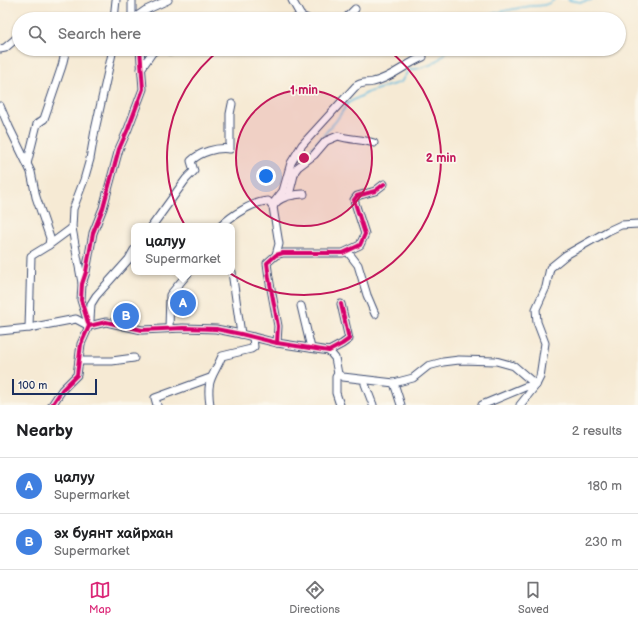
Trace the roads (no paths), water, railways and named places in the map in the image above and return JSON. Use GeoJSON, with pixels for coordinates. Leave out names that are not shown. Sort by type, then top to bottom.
{"type":"FeatureCollection","features":[{"type":"Feature","properties":{"kind":"street"},"geometry":{"type":"LineString","coordinates":[[115,12],[116,0]]}},
{"type":"Feature","properties":{"kind":"street"},"geometry":{"type":"LineString","coordinates":[[132,0],[133,12]]}},
{"type":"Feature","properties":{"kind":"street"},"geometry":{"type":"LineString","coordinates":[[143,12],[168,0]]}},
{"type":"Feature","properties":{"kind":"street"},"geometry":{"type":"LineString","coordinates":[[292,0],[298,12]]}},
{"type":"Feature","properties":{"kind":"street"},"geometry":{"type":"LineString","coordinates":[[352,12],[355,9]]}},
{"type":"Feature","properties":{"kind":"street"},"geometry":{"type":"LineString","coordinates":[[0,49],[5,48],[12,42]]}},
{"type":"Feature","properties":{"kind":"street"},"geometry":{"type":"LineString","coordinates":[[27,164],[37,124],[44,119],[64,56]]}},
{"type":"Feature","properties":{"kind":"street"},"geometry":{"type":"LineString","coordinates":[[89,326],[82,300],[82,284],[72,228],[73,209],[90,159],[111,56]]}},
{"type":"Feature","properties":{"kind":"street"},"geometry":{"type":"LineString","coordinates":[[82,284],[86,272],[93,233],[102,208],[119,149],[143,88],[140,56]]}},
{"type":"Feature","properties":{"kind":"street"},"geometry":{"type":"LineString","coordinates":[[141,69],[150,56]]}},
{"type":"Feature","properties":{"kind":"street"},"geometry":{"type":"LineString","coordinates":[[272,206],[283,191],[291,163],[302,145],[355,87],[360,83],[373,82],[394,75],[412,61],[423,57]]}},
{"type":"Feature","properties":{"kind":"street"},"geometry":{"type":"LineString","coordinates":[[154,223],[194,170],[191,161],[204,152],[230,149],[230,114],[232,104]]}},
{"type":"Feature","properties":{"kind":"street"},"geometry":{"type":"LineString","coordinates":[[0,106],[31,172],[36,197],[50,238],[49,245]]}},
{"type":"Feature","properties":{"kind":"street"},"geometry":{"type":"LineString","coordinates":[[288,195],[295,171],[314,156],[326,141],[338,136],[351,140],[361,139],[374,143]]}},
{"type":"Feature","properties":{"kind":"street"},"geometry":{"type":"LineString","coordinates":[[277,343],[278,326],[268,278],[267,263],[276,255],[283,253],[343,253],[348,252],[360,245],[366,234],[354,200],[357,196],[375,191],[384,184]]}},
{"type":"Feature","properties":{"kind":"street"},"geometry":{"type":"LineString","coordinates":[[272,206],[288,195],[304,194]]}},
{"type":"Feature","properties":{"kind":"street"},"geometry":{"type":"LineString","coordinates":[[224,223],[231,216],[261,202],[268,201],[272,206],[279,244],[276,255]]}},
{"type":"Feature","properties":{"kind":"street"},"geometry":{"type":"LineString","coordinates":[[520,405],[536,385],[540,376],[545,343],[537,322],[536,309],[546,287],[550,268],[566,255],[621,225],[638,224]]}},
{"type":"Feature","properties":{"kind":"street"},"geometry":{"type":"LineString","coordinates":[[29,328],[31,256],[72,228]]}},
{"type":"Feature","properties":{"kind":"street"},"geometry":{"type":"LineString","coordinates":[[348,252],[358,265],[367,295],[375,314]]}},
{"type":"Feature","properties":{"kind":"street"},"geometry":{"type":"LineString","coordinates":[[52,405],[62,390],[77,375],[81,344],[89,326],[91,304],[96,296],[131,255]]}},
{"type":"Feature","properties":{"kind":"street"},"geometry":{"type":"LineString","coordinates":[[169,328],[170,295],[187,275]]}},
{"type":"Feature","properties":{"kind":"street"},"geometry":{"type":"LineString","coordinates":[[232,275],[241,334]]}},
{"type":"Feature","properties":{"kind":"street"},"geometry":{"type":"LineString","coordinates":[[0,331],[29,328],[76,319],[89,326],[106,322],[142,330],[169,328],[216,329],[277,343],[329,351],[349,339],[341,304]]}},
{"type":"Feature","properties":{"kind":"street"},"geometry":{"type":"LineString","coordinates":[[301,306],[311,348]]}},
{"type":"Feature","properties":{"kind":"street"},"geometry":{"type":"LineString","coordinates":[[210,405],[208,386],[210,378],[222,356],[236,352],[248,351],[254,347],[252,337]]}},
{"type":"Feature","properties":{"kind":"street"},"geometry":{"type":"LineString","coordinates":[[329,351],[334,358],[338,374],[335,384],[340,405]]}},
{"type":"Feature","properties":{"kind":"street"},"geometry":{"type":"LineString","coordinates":[[79,361],[112,361],[134,358]]}},
{"type":"Feature","properties":{"kind":"street"},"geometry":{"type":"LineString","coordinates":[[338,374],[342,377],[394,383],[413,378],[428,366],[460,360],[496,361],[514,366],[536,385]]}},
{"type":"Feature","properties":{"kind":"street"},"geometry":{"type":"LineString","coordinates":[[157,405],[155,398],[210,378]]}},
{"type":"Feature","properties":{"kind":"street"},"geometry":{"type":"LineString","coordinates":[[365,380],[365,384],[373,405]]}},
{"type":"Feature","properties":{"kind":"street"},"geometry":{"type":"LineString","coordinates":[[394,383],[401,405]]}},
{"type":"Feature","properties":{"kind":"street"},"geometry":{"type":"LineString","coordinates":[[482,405],[526,387],[536,385]]}},
{"type":"Feature","properties":{"kind":"waterway"},"geometry":{"type":"LineString","coordinates":[[502,12],[543,5],[554,0]]}},
{"type":"Feature","properties":{"kind":"waterway"},"geometry":{"type":"LineString","coordinates":[[568,0],[581,2],[592,0]]}},
{"type":"Feature","properties":{"kind":"waterway"},"geometry":{"type":"LineString","coordinates":[[311,149],[336,121],[348,103],[369,92],[401,82],[408,71],[431,64],[443,56]]}},
{"type":"Feature","properties":{"kind":"place","name":"цалуу"},"geometry":{"type":"Point","coordinates":[183,303]}},
{"type":"Feature","properties":{"kind":"place","name":"эх буянт хайрхан"},"geometry":{"type":"Point","coordinates":[126,316]}}]}
